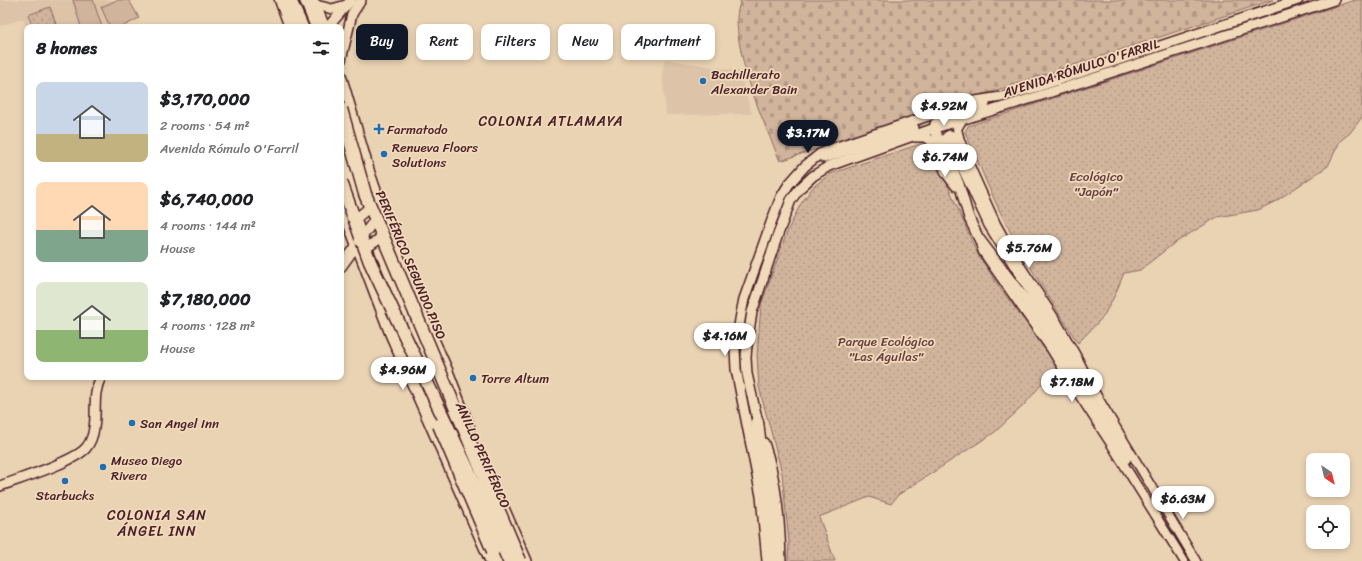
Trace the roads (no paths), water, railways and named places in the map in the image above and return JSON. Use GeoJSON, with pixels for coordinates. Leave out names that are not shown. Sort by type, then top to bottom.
{"type":"FeatureCollection","features":[{"type":"Feature","properties":{"kind":"highway"},"geometry":{"type":"LineString","coordinates":[[281,0],[290,24]]}},
{"type":"Feature","properties":{"kind":"highway"},"geometry":{"type":"LineString","coordinates":[[290,0],[301,24]]}},
{"type":"Feature","properties":{"kind":"highway"},"geometry":{"type":"LineString","coordinates":[[298,0],[308,24]]}},
{"type":"Feature","properties":{"kind":"highway"},"geometry":{"type":"LineString","coordinates":[[312,2],[316,24]]}},
{"type":"Feature","properties":{"kind":"highway","name":"PERIFÉRICO SEGUNDO PISO"},"geometry":{"type":"LineString","coordinates":[[344,120],[365,194],[520,561]]}},
{"type":"Feature","properties":{"kind":"highway","name":"ANILLO PERIFÉRICO"},"geometry":{"type":"LineString","coordinates":[[344,147],[358,194],[382,255],[440,394],[514,561]]}},
{"type":"Feature","properties":{"kind":"highway","name":"ANILLO PERIFÉRICO"},"geometry":{"type":"LineString","coordinates":[[344,179],[352,204],[503,561]]}},
{"type":"Feature","properties":{"kind":"highway"},"geometry":{"type":"LineString","coordinates":[[344,190],[370,262],[457,445],[509,561]]}},
{"type":"Feature","properties":{"kind":"highway"},"geometry":{"type":"LineString","coordinates":[[393,325],[439,425],[497,561]]}},
{"type":"Feature","properties":{"kind":"highway"},"geometry":{"type":"LineString","coordinates":[[421,331],[438,349]]}},
{"type":"Feature","properties":{"kind":"highway"},"geometry":{"type":"LineString","coordinates":[[757,422],[772,518],[775,561]]}},
{"type":"Feature","properties":{"kind":"highway"},"geometry":{"type":"LineString","coordinates":[[463,500],[480,505]]}},
{"type":"Feature","properties":{"kind":"main road"},"geometry":{"type":"LineString","coordinates":[[276,0],[285,24]]}},
{"type":"Feature","properties":{"kind":"main road"},"geometry":{"type":"LineString","coordinates":[[344,47],[352,14],[361,0]]}},
{"type":"Feature","properties":{"kind":"main road","name":"AVENIDA RÓMULO O'FARRIL"},"geometry":{"type":"LineString","coordinates":[[781,561],[778,511],[774,478],[766,447],[757,422],[747,374],[747,344],[752,312],[777,237],[791,200],[805,182],[820,170],[913,132],[935,128],[962,120],[1038,91],[1298,0]]}},
{"type":"Feature","properties":{"kind":"main road","name":"AVENIDA RÓMULO O'FARRIL"},"geometry":{"type":"LineString","coordinates":[[767,561],[761,496],[736,369],[735,349],[740,314],[744,299],[781,197],[794,178],[811,160],[837,146],[970,102],[1038,91],[1334,0]]}},
{"type":"Feature","properties":{"kind":"main road"},"geometry":{"type":"LineString","coordinates":[[312,2],[332,9],[348,3]]}},
{"type":"Feature","properties":{"kind":"main road"},"geometry":{"type":"LineString","coordinates":[[312,2],[325,24]]}},
{"type":"Feature","properties":{"kind":"main road"},"geometry":{"type":"LineString","coordinates":[[330,24],[348,3]]}},
{"type":"Feature","properties":{"kind":"main road"},"geometry":{"type":"LineString","coordinates":[[344,85],[382,208],[386,235],[448,371],[474,440],[527,561]]}},
{"type":"Feature","properties":{"kind":"main road"},"geometry":{"type":"LineString","coordinates":[[945,151],[945,139],[948,136],[953,136],[990,225],[1029,284],[1127,458],[1046,328],[978,237],[969,218],[959,184],[937,135],[935,128],[936,124],[944,118],[989,103],[1001,97]]}},
{"type":"Feature","properties":{"kind":"main road"},"geometry":{"type":"LineString","coordinates":[[800,172],[823,159],[913,132],[930,140],[934,145],[946,172],[960,191]]}},
{"type":"Feature","properties":{"kind":"main road"},"geometry":{"type":"LineString","coordinates":[[344,209],[351,217],[358,217],[370,207],[377,195]]}},
{"type":"Feature","properties":{"kind":"main road"},"geometry":{"type":"LineString","coordinates":[[344,266],[351,262],[358,262],[376,218],[382,208]]}},
{"type":"Feature","properties":{"kind":"main road"},"geometry":{"type":"LineString","coordinates":[[344,212],[361,252],[390,334],[490,561]]}},
{"type":"Feature","properties":{"kind":"main road"},"geometry":{"type":"LineString","coordinates":[[344,265],[386,235]]}},
{"type":"Feature","properties":{"kind":"main road"},"geometry":{"type":"LineString","coordinates":[[0,486],[66,460],[87,448],[91,441],[95,424],[95,392],[100,380]]}},
{"type":"Feature","properties":{"kind":"street"},"geometry":{"type":"LineString","coordinates":[[956,143],[958,124],[962,120]]}},
{"type":"Feature","properties":{"kind":"street"},"geometry":{"type":"LineString","coordinates":[[978,237],[983,252],[1051,349],[1184,561]]}},
{"type":"Feature","properties":{"kind":"street"},"geometry":{"type":"LineString","coordinates":[[1029,284],[1057,322],[1094,391],[1196,561]]}},
{"type":"Feature","properties":{"kind":"tunnel"},"geometry":{"type":"LineString","coordinates":[[914,128],[925,127],[935,130],[944,135],[951,143]]}},
{"type":"Feature","properties":{"kind":"tunnel"},"geometry":{"type":"LineString","coordinates":[[1129,457],[1144,482]]}},
{"type":"Feature","properties":{"kind":"place","name":"Bachillerato Alexander Bain"},"geometry":{"type":"Point","coordinates":[703,81]}},
{"type":"Feature","properties":{"kind":"place","name":"Farmatodo"},"geometry":{"type":"Point","coordinates":[379,129]}},
{"type":"Feature","properties":{"kind":"place","name":"Renueva Floors Solutions"},"geometry":{"type":"Point","coordinates":[384,154]}},
{"type":"Feature","properties":{"kind":"place","name":"Torre Altum"},"geometry":{"type":"Point","coordinates":[473,378]}},
{"type":"Feature","properties":{"kind":"place","name":"San Angel Inn"},"geometry":{"type":"Point","coordinates":[132,423]}},
{"type":"Feature","properties":{"kind":"place","name":"Museo Diego Rivera"},"geometry":{"type":"Point","coordinates":[103,467]}},
{"type":"Feature","properties":{"kind":"place","name":"Starbucks"},"geometry":{"type":"Point","coordinates":[65,481]}},
{"type":"Feature","properties":{"kind":"district","name":"COLONIA ATLAMAYA"},"geometry":{"type":"Point","coordinates":[551,121]}},
{"type":"Feature","properties":{"kind":"district","name":"COLONIA SAN ÁNGEL INN"},"geometry":{"type":"Point","coordinates":[157,524]}},
{"type":"Feature","properties":{"kind":"park label","name":"Ecológico \"Japón\""},"geometry":{"type":"Point","coordinates":[1096,184]}},
{"type":"Feature","properties":{"kind":"park label","name":"Parque Ecológico \"Las Águilas\""},"geometry":{"type":"Point","coordinates":[886,348]}}]}
